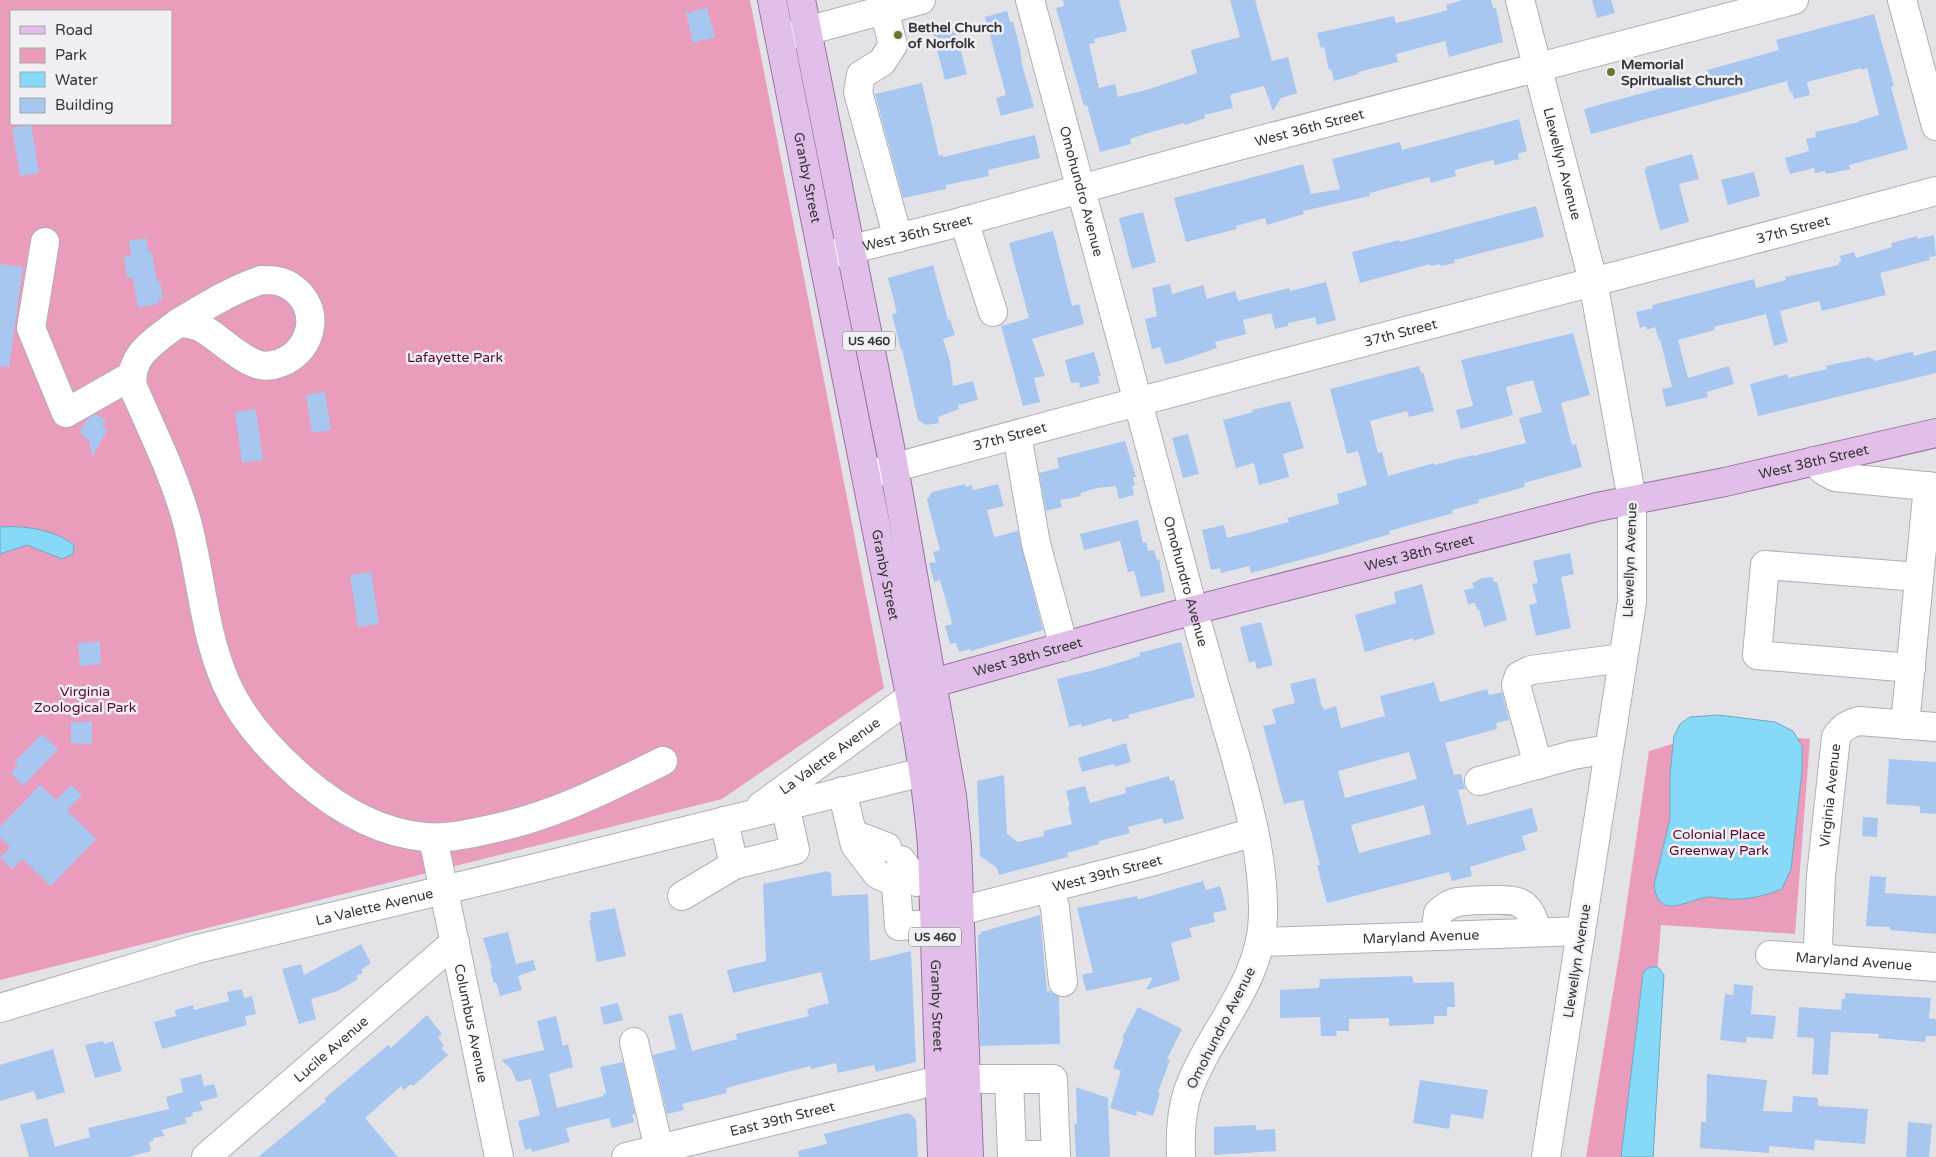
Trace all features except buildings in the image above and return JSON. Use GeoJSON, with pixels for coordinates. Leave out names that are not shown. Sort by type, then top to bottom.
{"type":"FeatureCollection","features":[{"type":"Feature","properties":{"kind":"main road","name":"Granby Street"},"geometry":{"type":"LineString","coordinates":[[772,0],[867,475],[923,772],[929,814],[901,868],[934,924],[953,1080],[968,1157]]}},
{"type":"Feature","properties":{"kind":"main road","name":"Granby Street"},"geometry":{"type":"LineString","coordinates":[[801,0],[894,467],[956,820],[960,910],[953,1080],[942,1157]]}},
{"type":"Feature","properties":{"kind":"main road","name":"West 38th Street"},"geometry":{"type":"LineString","coordinates":[[909,698],[933,683],[1194,610],[1597,507],[1725,482],[1936,433]]}},
{"type":"Feature","properties":{"kind":"street"},"geometry":{"type":"LineString","coordinates":[[780,38],[921,0]]}},
{"type":"Feature","properties":{"kind":"street","name":"Omohundro Avenue"},"geometry":{"type":"LineString","coordinates":[[1030,0],[1082,188],[1137,403],[1238,769],[1261,866],[1263,915],[1257,957],[1240,996],[1206,1053],[1188,1092],[1182,1116],[1181,1157]]}},
{"type":"Feature","properties":{"kind":"street","name":"Llewellyn Avenue"},"geometry":{"type":"LineString","coordinates":[[1520,0],[1593,281],[1632,500],[1632,602],[1546,1157]]}},
{"type":"Feature","properties":{"kind":"street","name":"West 36th Street"},"geometry":{"type":"LineString","coordinates":[[824,256],[964,221],[1082,188],[1794,0]]}},
{"type":"Feature","properties":{"kind":"street"},"geometry":{"type":"LineString","coordinates":[[1902,0],[1936,126]]}},
{"type":"Feature","properties":{"kind":"street"},"geometry":{"type":"LineString","coordinates":[[884,10],[893,45],[882,62],[861,76],[858,92],[898,238]]}},
{"type":"Feature","properties":{"kind":"street","name":"37th Street"},"geometry":{"type":"LineString","coordinates":[[867,475],[1936,191]]}},
{"type":"Feature","properties":{"kind":"street"},"geometry":{"type":"LineString","coordinates":[[964,221],[993,312]]}},
{"type":"Feature","properties":{"kind":"street"},"geometry":{"type":"LineString","coordinates":[[45,242],[30,328],[66,413],[131,376]]}},
{"type":"Feature","properties":{"kind":"street"},"geometry":{"type":"LineString","coordinates":[[178,324],[145,350],[134,364],[131,376],[133,388],[178,491],[216,656],[226,684],[252,725],[284,762],[316,790],[346,811],[372,824],[403,834],[434,838],[458,836],[505,826],[547,814],[589,797],[663,761]]}},
{"type":"Feature","properties":{"kind":"street"},"geometry":{"type":"LineString","coordinates":[[1017,435],[1036,544],[1064,647]]}},
{"type":"Feature","properties":{"kind":"street"},"geometry":{"type":"LineString","coordinates":[[1814,461],[1824,471],[1835,477],[1932,487],[1919,577],[1905,724]]}},
{"type":"Feature","properties":{"kind":"street"},"geometry":{"type":"LineString","coordinates":[[1911,668],[1757,655],[1765,565],[1919,577]]}},
{"type":"Feature","properties":{"kind":"street"},"geometry":{"type":"LineString","coordinates":[[1538,765],[1516,685],[1519,676],[1531,670],[1623,658]]}},
{"type":"Feature","properties":{"kind":"street","name":"La Valette Avenue"},"geometry":{"type":"LineString","coordinates":[[750,814],[909,698]]}},
{"type":"Feature","properties":{"kind":"street","name":"Virginia Avenue"},"geometry":{"type":"LineString","coordinates":[[1828,959],[1821,953],[1818,946],[1822,876],[1836,737],[1842,728],[1859,721],[1936,727]]}},
{"type":"Feature","properties":{"kind":"street"},"geometry":{"type":"LineString","coordinates":[[1479,781],[1574,755],[1609,749]]}},
{"type":"Feature","properties":{"kind":"street","name":"La Valette Avenue"},"geometry":{"type":"LineString","coordinates":[[0,1008],[197,948],[444,890],[923,772]]}},
{"type":"Feature","properties":{"kind":"street"},"geometry":{"type":"LineString","coordinates":[[842,791],[855,845],[878,874],[901,868]]}},
{"type":"Feature","properties":{"kind":"street"},"geometry":{"type":"LineString","coordinates":[[682,896],[734,865],[795,850],[785,805]]}},
{"type":"Feature","properties":{"kind":"street"},"geometry":{"type":"LineString","coordinates":[[724,821],[734,865]]}},
{"type":"Feature","properties":{"kind":"street","name":"West 39th Street"},"geometry":{"type":"LineString","coordinates":[[960,910],[1151,862],[1254,832]]}},
{"type":"Feature","properties":{"kind":"street"},"geometry":{"type":"LineString","coordinates":[[853,834],[901,868]]}},
{"type":"Feature","properties":{"kind":"street","name":"Columbus Avenue"},"geometry":{"type":"LineString","coordinates":[[434,838],[499,1157]]}},
{"type":"Feature","properties":{"kind":"street"},"geometry":{"type":"LineString","coordinates":[[901,868],[899,926],[934,924]]}},
{"type":"Feature","properties":{"kind":"street"},"geometry":{"type":"LineString","coordinates":[[1050,888],[1055,908],[1062,982]]}},
{"type":"Feature","properties":{"kind":"street","name":"Maryland Avenue"},"geometry":{"type":"LineString","coordinates":[[1260,942],[1582,931]]}},
{"type":"Feature","properties":{"kind":"street","name":"Lucile Avenue"},"geometry":{"type":"LineString","coordinates":[[206,1157],[455,942]]}},
{"type":"Feature","properties":{"kind":"street","name":"Maryland Avenue"},"geometry":{"type":"LineString","coordinates":[[1770,955],[1936,967]]}},
{"type":"Feature","properties":{"kind":"street"},"geometry":{"type":"LineString","coordinates":[[634,1042],[659,1149]]}},
{"type":"Feature","properties":{"kind":"street"},"geometry":{"type":"LineString","coordinates":[[1009,1079],[1012,1155],[1056,1156]]}},
{"type":"Feature","properties":{"kind":"street","name":"East 39th Street"},"geometry":{"type":"LineString","coordinates":[[626,1157],[953,1080],[1009,1079],[1053,1079],[1056,1156]]}},
{"type":"Feature","properties":{"kind":"green space","name":"Lafayette Park"},"geometry":{"type":"Polygon","coordinates":[[[0,0],[750,0],[884,688],[722,799],[0,980],[0,0]]]}},
{"type":"Feature","properties":{"kind":"green space","name":"Colonial Place Greenway Park"},"geometry":{"type":"Polygon","coordinates":[[[1715,731],[1810,739],[1795,934],[1661,925],[1642,1157],[1586,1157],[1620,950],[1649,751],[1715,731]]]}},
{"type":"Feature","properties":{"kind":"water"},"geometry":{"type":"Polygon","coordinates":[[[0,527],[29,528],[49,532],[74,545],[73,554],[62,559],[27,545],[0,554],[0,527]]]}},
{"type":"Feature","properties":{"kind":"water"},"geometry":{"type":"Polygon","coordinates":[[[1718,715],[1775,722],[1793,731],[1802,746],[1802,771],[1791,869],[1782,889],[1769,894],[1742,899],[1701,898],[1676,906],[1668,906],[1662,903],[1657,896],[1654,885],[1670,819],[1670,774],[1674,736],[1680,724],[1690,717],[1718,715]]]}},
{"type":"Feature","properties":{"kind":"water"},"geometry":{"type":"Polygon","coordinates":[[[1658,967],[1664,975],[1653,1157],[1621,1157],[1643,974],[1646,969],[1658,967]]]}},
{"type":"Feature","properties":{"kind":"place","name":"Bethel Church of Norfolk"},"geometry":{"type":"Point","coordinates":[898,35]}},
{"type":"Feature","properties":{"kind":"place","name":"Memorial Spiritualist Church"},"geometry":{"type":"Point","coordinates":[1611,72]}},
{"type":"Feature","properties":{"kind":"park label","name":"Virginia Zoological Park"},"geometry":{"type":"Point","coordinates":[85,700]}}]}
